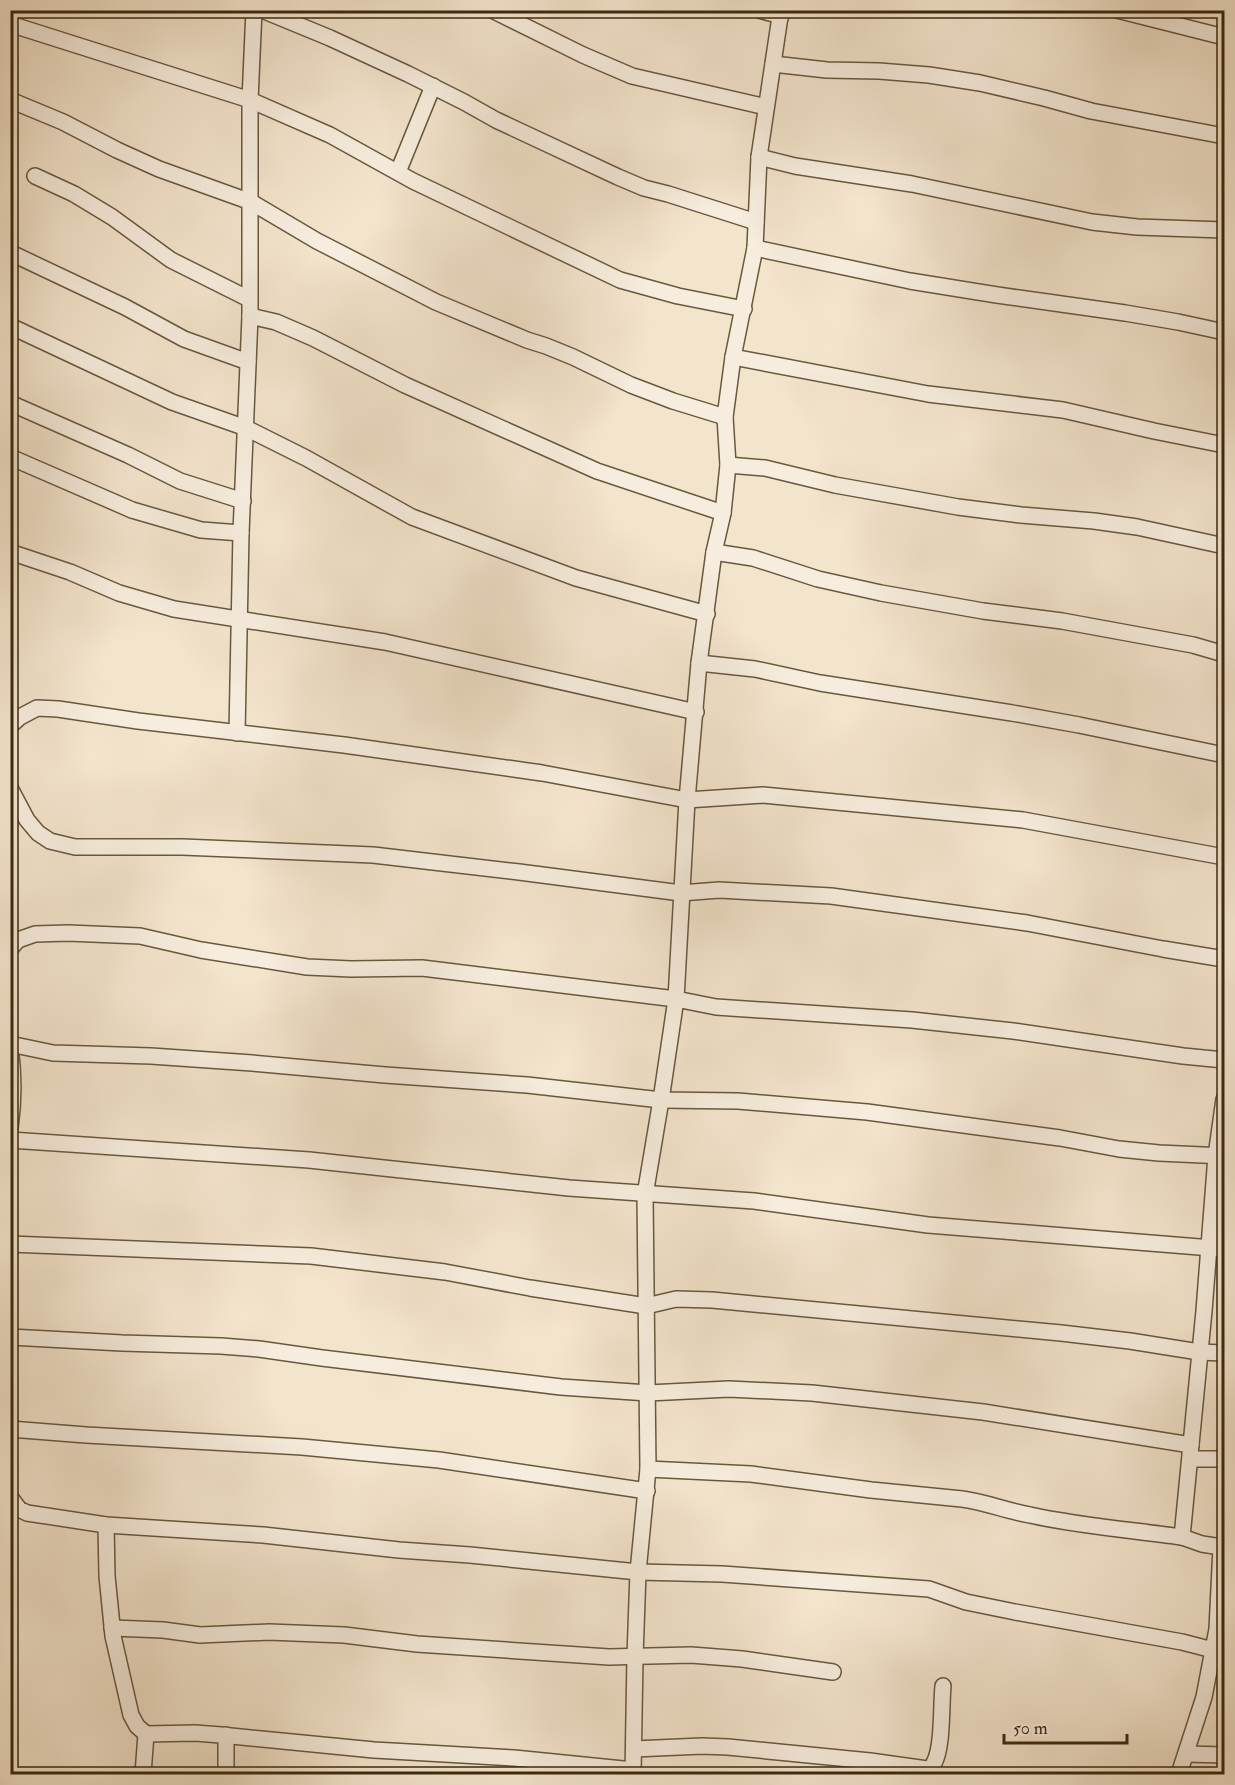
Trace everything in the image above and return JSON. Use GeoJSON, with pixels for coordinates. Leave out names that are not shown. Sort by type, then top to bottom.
{"type":"FeatureCollection","features":[{"type":"Feature","properties":{"kind":"street"},"geometry":{"type":"LineString","coordinates":[[237,733],[241,533],[250,316],[250,100],[254,10]]}},
{"type":"Feature","properties":{"kind":"street"},"geometry":{"type":"LineString","coordinates":[[262,10],[330,38],[433,86],[496,120],[618,177],[644,188],[756,222]]}},
{"type":"Feature","properties":{"kind":"street"},"geometry":{"type":"LineString","coordinates":[[492,10],[604,65],[632,76],[766,107]]}},
{"type":"Feature","properties":{"kind":"street"},"geometry":{"type":"LineString","coordinates":[[106,1525],[106,1556],[112,1628],[120,1672],[131,1714],[137,1726],[146,1734],[226,1735],[374,1750],[514,1758],[633,1772],[639,1572],[648,1469],[645,1195],[662,1100],[676,999],[687,800],[699,663],[714,552],[723,513],[728,465],[725,417],[733,357],[755,248],[759,157],[781,13],[759,10]]}},
{"type":"Feature","properties":{"kind":"street"},"geometry":{"type":"LineString","coordinates":[[1117,10],[1224,37]]}},
{"type":"Feature","properties":{"kind":"street"},"geometry":{"type":"LineString","coordinates":[[10,24],[250,100],[330,135],[398,172],[620,280],[678,296],[744,309]]}},
{"type":"Feature","properties":{"kind":"street"},"geometry":{"type":"LineString","coordinates":[[773,64],[827,70],[929,75],[980,83],[1091,111],[1224,136]]}},
{"type":"Feature","properties":{"kind":"street"},"geometry":{"type":"LineString","coordinates":[[398,172],[433,86]]}},
{"type":"Feature","properties":{"kind":"street"},"geometry":{"type":"LineString","coordinates":[[10,100],[63,122],[159,169],[250,202],[436,302],[573,357],[631,385],[725,417]]}},
{"type":"Feature","properties":{"kind":"street"},"geometry":{"type":"LineString","coordinates":[[759,157],[795,166],[912,184],[1092,222],[1137,227],[1224,230]]}},
{"type":"Feature","properties":{"kind":"street"},"geometry":{"type":"LineString","coordinates":[[35,176],[74,194],[112,217],[171,260],[249,299]]}},
{"type":"Feature","properties":{"kind":"street"},"geometry":{"type":"LineString","coordinates":[[755,248],[910,281],[1135,315],[1224,332]]}},
{"type":"Feature","properties":{"kind":"street"},"geometry":{"type":"LineString","coordinates":[[11,253],[125,307],[184,339],[248,362]]}},
{"type":"Feature","properties":{"kind":"street"},"geometry":{"type":"LineString","coordinates":[[250,316],[276,322],[313,338],[405,385],[597,471],[723,513]]}},
{"type":"Feature","properties":{"kind":"street"},"geometry":{"type":"LineString","coordinates":[[10,326],[172,402],[246,428],[306,458],[412,517],[576,578],[707,614]]}},
{"type":"Feature","properties":{"kind":"street"},"geometry":{"type":"LineString","coordinates":[[733,357],[928,394],[1063,410],[1224,445]]}},
{"type":"Feature","properties":{"kind":"street"},"geometry":{"type":"LineString","coordinates":[[10,403],[128,455],[180,481],[243,501]]}},
{"type":"Feature","properties":{"kind":"street"},"geometry":{"type":"LineString","coordinates":[[10,456],[132,510],[201,530],[241,533]]}},
{"type":"Feature","properties":{"kind":"street"},"geometry":{"type":"LineString","coordinates":[[728,465],[765,468],[835,485],[958,507],[1137,527],[1224,546]]}},
{"type":"Feature","properties":{"kind":"street"},"geometry":{"type":"LineString","coordinates":[[10,552],[70,572],[130,596],[174,609],[385,642],[696,712]]}},
{"type":"Feature","properties":{"kind":"street"},"geometry":{"type":"LineString","coordinates":[[714,552],[753,558],[818,579],[881,593],[983,611],[1062,621],[1193,645],[1224,654]]}},
{"type":"Feature","properties":{"kind":"street"},"geometry":{"type":"LineString","coordinates":[[699,663],[755,669],[820,683],[1012,713],[1224,756]]}},
{"type":"Feature","properties":{"kind":"street"},"geometry":{"type":"LineString","coordinates":[[10,726],[20,717],[37,708],[58,709],[138,721],[344,745],[542,773],[687,800],[763,795],[1023,820],[1224,856]]}},
{"type":"Feature","properties":{"kind":"street"},"geometry":{"type":"LineString","coordinates":[[10,789],[27,820],[38,833],[50,841],[75,847],[182,847],[373,855],[681,893],[719,890],[831,896],[1027,923],[1224,959]]}},
{"type":"Feature","properties":{"kind":"street"},"geometry":{"type":"LineString","coordinates":[[10,949],[18,940],[35,934],[140,936],[201,950],[308,966],[351,969],[422,968],[676,999],[716,1007],[912,1020],[1224,1060]]}},
{"type":"Feature","properties":{"kind":"street"},"geometry":{"type":"LineString","coordinates":[[10,1128],[14,1083],[10,1046],[53,1053],[152,1056],[527,1085],[662,1100],[738,1101],[867,1112],[1060,1138],[1119,1149],[1220,1156]]}},
{"type":"Feature","properties":{"kind":"street"},"geometry":{"type":"LineString","coordinates":[[1182,1537],[1224,1098]]}},
{"type":"Feature","properties":{"kind":"street"},"geometry":{"type":"LineString","coordinates":[[10,1140],[309,1160],[474,1179],[645,1195],[754,1201],[928,1225],[1224,1249]]}},
{"type":"Feature","properties":{"kind":"street"},"geometry":{"type":"LineString","coordinates":[[10,1244],[254,1253],[347,1259],[445,1272],[646,1306],[676,1299],[712,1300],[1061,1333],[1199,1352],[1224,1353]]}},
{"type":"Feature","properties":{"kind":"street"},"geometry":{"type":"LineString","coordinates":[[10,1337],[259,1349],[561,1387],[648,1394],[729,1389],[812,1393],[983,1412],[1224,1459]]}},
{"type":"Feature","properties":{"kind":"street"},"geometry":{"type":"LineString","coordinates":[[10,1429],[302,1447],[440,1460],[646,1491]]}},
{"type":"Feature","properties":{"kind":"street"},"geometry":{"type":"LineString","coordinates":[[648,1469],[762,1475],[871,1490],[977,1501],[1038,1517],[1182,1537],[1202,1544],[1223,1547],[1217,1629],[1204,1697],[1179,1774]]}},
{"type":"Feature","properties":{"kind":"street"},"geometry":{"type":"LineString","coordinates":[[10,1497],[19,1509],[27,1513],[106,1525],[263,1535],[639,1572],[722,1574],[929,1589],[966,1602],[1182,1642],[1213,1650]]}},
{"type":"Feature","properties":{"kind":"street"},"geometry":{"type":"LineString","coordinates":[[112,1628],[162,1630],[200,1635],[269,1632],[321,1634],[389,1639],[417,1644],[609,1657],[674,1654],[721,1657],[833,1672]]}},
{"type":"Feature","properties":{"kind":"street"},"geometry":{"type":"LineString","coordinates":[[634,1749],[728,1747],[927,1769],[933,1766],[938,1747],[943,1686]]}},
{"type":"Feature","properties":{"kind":"street"},"geometry":{"type":"LineString","coordinates":[[143,1774],[146,1734]]}},
{"type":"Feature","properties":{"kind":"street"},"geometry":{"type":"LineString","coordinates":[[226,1735],[226,1774]]}},
{"type":"Feature","properties":{"kind":"street"},"geometry":{"type":"LineString","coordinates":[[1186,1754],[1224,1755]]}}]}
